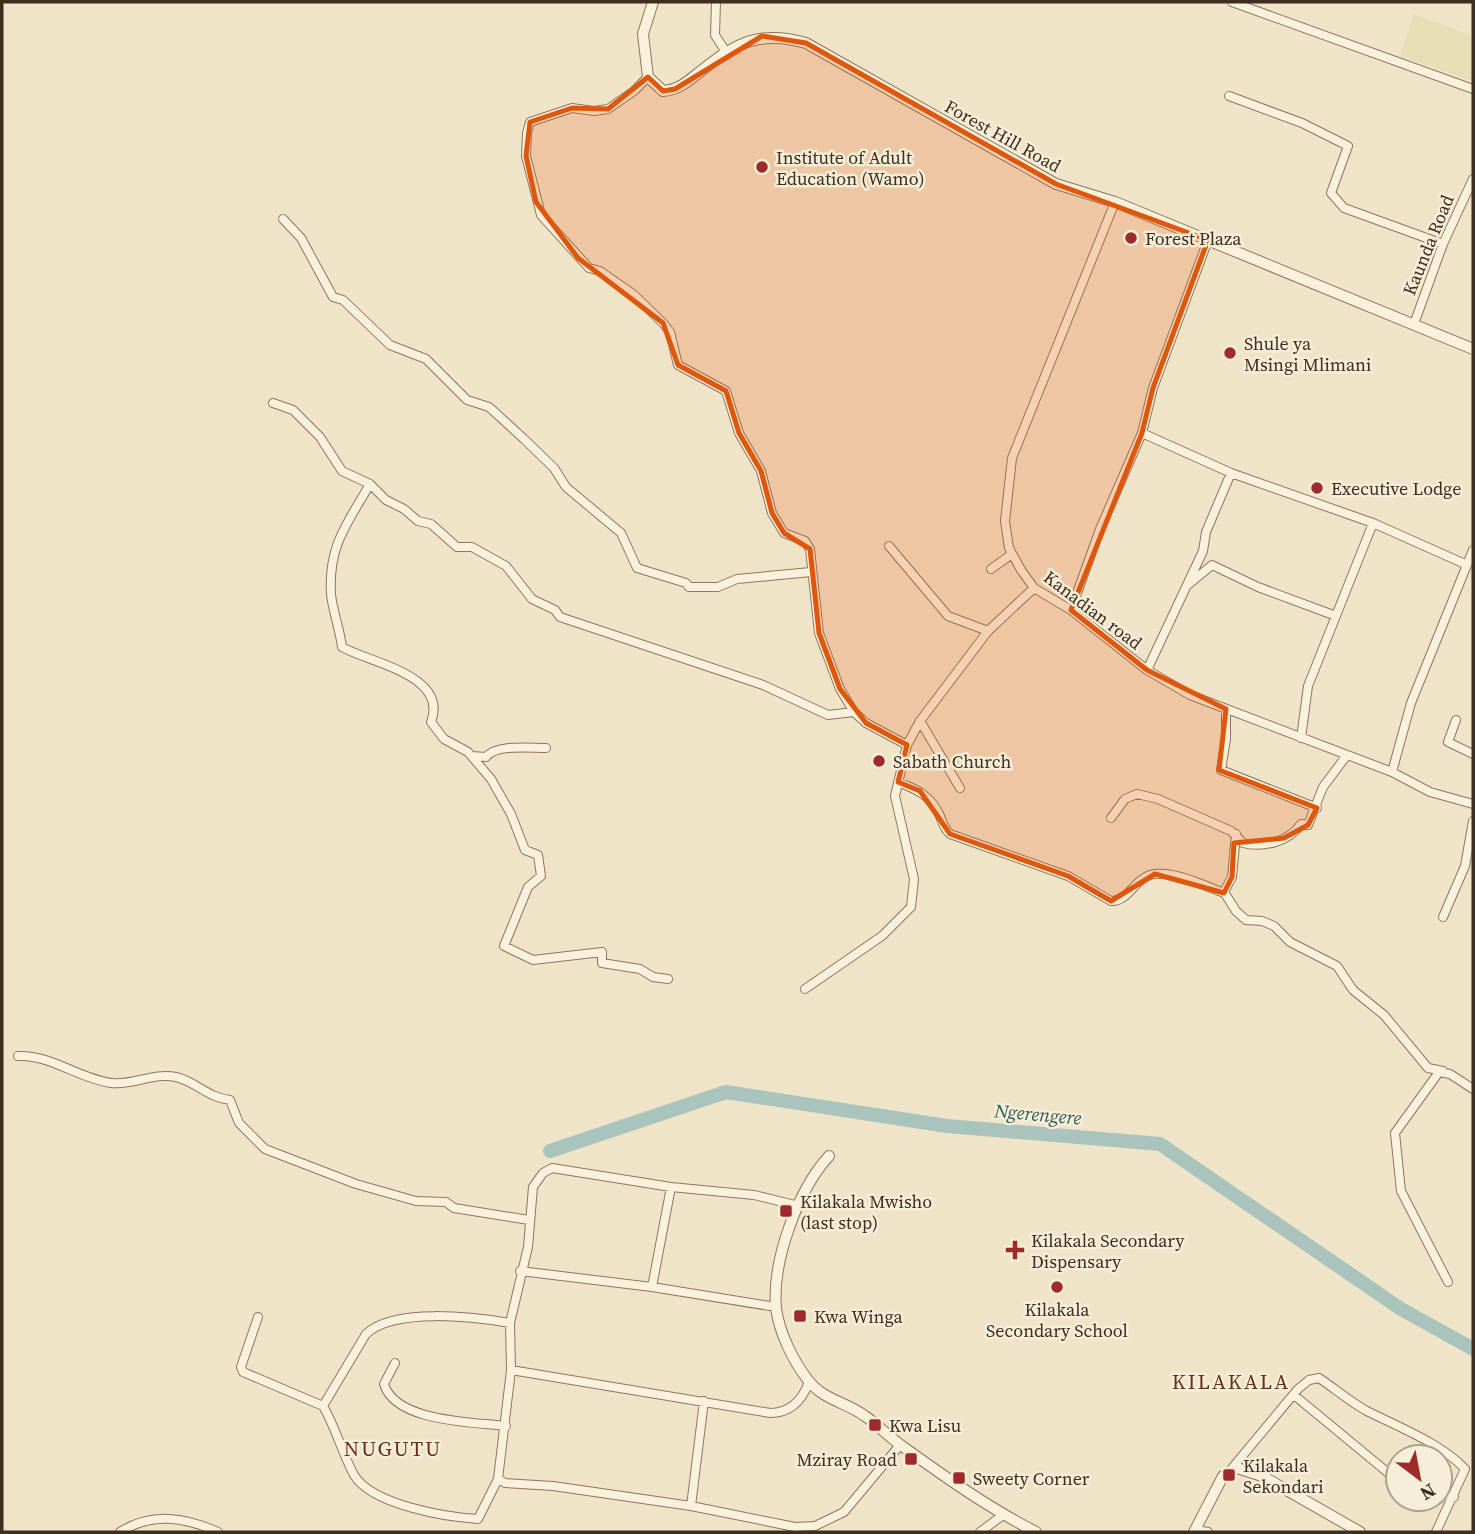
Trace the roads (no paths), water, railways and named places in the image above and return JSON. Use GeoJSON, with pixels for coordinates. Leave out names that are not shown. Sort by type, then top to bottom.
{"type":"FeatureCollection","features":[{"type":"Feature","properties":{"kind":"street"},"geometry":{"type":"LineString","coordinates":[[654,2],[643,34],[648,77],[634,91],[608,109],[572,108],[530,122],[526,156],[536,202],[541,215],[578,258],[633,295],[663,323],[670,332],[678,365],[726,391],[739,433],[761,471],[772,513],[784,533],[805,541],[812,557],[811,572],[819,633],[840,690],[854,712],[866,723],[907,745]]}},
{"type":"Feature","properties":{"kind":"street"},"geometry":{"type":"LineString","coordinates":[[716,2],[715,35],[724,49],[723,55]]}},
{"type":"Feature","properties":{"kind":"street"},"geometry":{"type":"LineString","coordinates":[[1237,3],[1473,89]]}},
{"type":"Feature","properties":{"kind":"street","name":"Forest Hill Road"},"geometry":{"type":"LineString","coordinates":[[648,77],[663,91],[675,89],[723,55],[764,36],[806,43],[1056,184],[1115,202],[1473,349]]}},
{"type":"Feature","properties":{"kind":"street"},"geometry":{"type":"LineString","coordinates":[[1230,96],[1279,114],[1348,146],[1331,193],[1344,208],[1443,244]]}},
{"type":"Feature","properties":{"kind":"street","name":"Kaunda Road"},"geometry":{"type":"LineString","coordinates":[[1414,324],[1443,244],[1473,179]]}},
{"type":"Feature","properties":{"kind":"street","name":"Kanadian road"},"geometry":{"type":"LineString","coordinates":[[1115,202],[1012,458],[1004,506],[1012,554],[1034,588],[1071,610],[1147,670],[1190,695],[1392,772],[1430,792],[1473,804]]}},
{"type":"Feature","properties":{"kind":"street"},"geometry":{"type":"LineString","coordinates":[[283,219],[301,238],[333,297],[344,300],[397,351],[426,359],[467,400],[489,407],[554,468],[566,486],[621,533],[637,568],[686,583],[689,587],[705,588],[718,587],[737,579],[811,572]]}},
{"type":"Feature","properties":{"kind":"street"},"geometry":{"type":"LineString","coordinates":[[1071,610],[1100,529],[1142,433],[1153,388],[1208,240]]}},
{"type":"Feature","properties":{"kind":"street"},"geometry":{"type":"LineString","coordinates":[[273,403],[293,410],[320,438],[342,471],[370,484],[386,500],[404,509],[418,522],[431,524],[457,547],[472,547],[506,566],[533,599],[555,610],[560,617],[763,685],[828,715],[854,712]]}},
{"type":"Feature","properties":{"kind":"street"},"geometry":{"type":"LineString","coordinates":[[1142,433],[1231,473],[1373,523],[1465,564]]}},
{"type":"Feature","properties":{"kind":"street"},"geometry":{"type":"LineString","coordinates":[[1147,670],[1203,551],[1206,532],[1231,473]]}},
{"type":"Feature","properties":{"kind":"street"},"geometry":{"type":"LineString","coordinates":[[370,484],[338,539],[330,563],[331,593],[341,627],[342,647],[410,675],[425,686],[431,705],[431,722],[443,738],[472,756],[495,784],[525,850],[534,852],[540,861],[541,876],[528,887],[505,947],[533,960],[602,952],[602,963],[640,969],[653,978],[668,979]]}},
{"type":"Feature","properties":{"kind":"street"},"geometry":{"type":"LineString","coordinates":[[1301,738],[1308,686],[1373,523]]}},
{"type":"Feature","properties":{"kind":"street"},"geometry":{"type":"LineString","coordinates":[[890,546],[948,616],[988,631]]}},
{"type":"Feature","properties":{"kind":"street"},"geometry":{"type":"LineString","coordinates":[[1392,772],[1410,703],[1473,550]]}},
{"type":"Feature","properties":{"kind":"street"},"geometry":{"type":"LineString","coordinates":[[1203,551],[1212,565],[1258,587],[1336,616]]}},
{"type":"Feature","properties":{"kind":"street"},"geometry":{"type":"LineString","coordinates":[[991,569],[1012,554]]}},
{"type":"Feature","properties":{"kind":"street"},"geometry":{"type":"LineString","coordinates":[[1186,586],[1212,565]]}},
{"type":"Feature","properties":{"kind":"street"},"geometry":{"type":"LineString","coordinates":[[805,989],[882,936],[912,904],[913,871],[895,810],[898,782],[907,745],[920,721],[988,631],[1034,588]]}},
{"type":"Feature","properties":{"kind":"street"},"geometry":{"type":"LineString","coordinates":[[1226,709],[1226,738],[1221,770],[1317,808]]}},
{"type":"Feature","properties":{"kind":"street"},"geometry":{"type":"LineString","coordinates":[[1456,720],[1448,742],[1473,754]]}},
{"type":"Feature","properties":{"kind":"street"},"geometry":{"type":"LineString","coordinates":[[920,721],[960,788]]}},
{"type":"Feature","properties":{"kind":"street"},"geometry":{"type":"LineString","coordinates":[[472,756],[486,757],[500,747],[512,750],[546,748]]}},
{"type":"Feature","properties":{"kind":"street"},"geometry":{"type":"LineString","coordinates":[[1111,818],[1125,799],[1142,794],[1236,834],[1247,845],[1277,841],[1292,834],[1301,824],[1308,824],[1317,808],[1323,787],[1347,755]]}},
{"type":"Feature","properties":{"kind":"street"},"geometry":{"type":"LineString","coordinates":[[898,782],[920,791],[936,807],[944,828],[950,834],[1074,879],[1111,901],[1121,899],[1152,874],[1172,876],[1224,893],[1246,920],[1262,920],[1274,926],[1290,942],[1337,966],[1353,990],[1384,1015],[1428,1068],[1443,1071],[1473,1089]]}},
{"type":"Feature","properties":{"kind":"street"},"geometry":{"type":"LineString","coordinates":[[1443,917],[1465,866],[1473,821]]}},
{"type":"Feature","properties":{"kind":"street"},"geometry":{"type":"LineString","coordinates":[[1224,893],[1232,877],[1236,834]]}},
{"type":"Feature","properties":{"kind":"street"},"geometry":{"type":"LineString","coordinates":[[18,1056],[35,1058],[112,1083],[153,1076],[182,1079],[211,1098],[230,1100],[239,1123],[265,1149],[280,1156],[292,1157],[356,1184],[404,1198],[423,1202],[446,1202],[454,1208],[529,1220]]}},
{"type":"Feature","properties":{"kind":"street"},"geometry":{"type":"LineString","coordinates":[[1443,1071],[1436,1075],[1399,1124],[1395,1140],[1401,1192],[1448,1282]]}},
{"type":"Feature","properties":{"kind":"street"},"geometry":{"type":"LineString","coordinates":[[829,1156],[807,1182],[781,1264],[776,1307],[790,1349],[809,1382],[825,1398],[865,1416],[900,1445],[1003,1516],[1036,1532]]}},
{"type":"Feature","properties":{"kind":"street"},"geometry":{"type":"LineString","coordinates":[[258,1317],[241,1367],[243,1372],[323,1406],[354,1475],[365,1488],[380,1496],[450,1516],[478,1519],[490,1501],[498,1479],[511,1370],[510,1323],[520,1271],[528,1247],[533,1187],[543,1173],[552,1168],[671,1187],[754,1195],[799,1206]]}},
{"type":"Feature","properties":{"kind":"street"},"geometry":{"type":"LineString","coordinates":[[652,1287],[671,1187]]}},
{"type":"Feature","properties":{"kind":"street"},"geometry":{"type":"LineString","coordinates":[[520,1271],[652,1287],[776,1307]]}},
{"type":"Feature","properties":{"kind":"street"},"geometry":{"type":"LineString","coordinates":[[323,1406],[366,1334],[376,1327],[405,1319],[426,1317],[510,1323]]}},
{"type":"Feature","properties":{"kind":"street"},"geometry":{"type":"LineString","coordinates":[[395,1363],[384,1384],[388,1396],[397,1404],[422,1415],[506,1426]]}},
{"type":"Feature","properties":{"kind":"street"},"geometry":{"type":"LineString","coordinates":[[511,1370],[778,1413],[799,1401],[809,1382]]}},
{"type":"Feature","properties":{"kind":"street"},"geometry":{"type":"LineString","coordinates":[[1208,1532],[1195,1531],[1228,1473],[1308,1380],[1319,1378],[1363,1409],[1393,1422],[1429,1443]]}},
{"type":"Feature","properties":{"kind":"street"},"geometry":{"type":"LineString","coordinates":[[1293,1395],[1384,1470]]}},
{"type":"Feature","properties":{"kind":"street"},"geometry":{"type":"LineString","coordinates":[[691,1506],[704,1401]]}},
{"type":"Feature","properties":{"kind":"street"},"geometry":{"type":"LineString","coordinates":[[498,1479],[505,1483],[553,1486],[691,1506],[795,1527],[815,1526],[844,1512],[900,1445]]}},
{"type":"Feature","properties":{"kind":"street"},"geometry":{"type":"LineString","coordinates":[[1454,1459],[1465,1469],[1454,1497]]}},
{"type":"Feature","properties":{"kind":"street"},"geometry":{"type":"LineString","coordinates":[[1228,1473],[1245,1468],[1360,1532]]}},
{"type":"Feature","properties":{"kind":"street"},"geometry":{"type":"LineString","coordinates":[[1436,1532],[1446,1513]]}},
{"type":"Feature","properties":{"kind":"street"},"geometry":{"type":"LineString","coordinates":[[980,1532],[1003,1516]]}},
{"type":"Feature","properties":{"kind":"street"},"geometry":{"type":"LineString","coordinates":[[120,1532],[145,1521],[169,1518],[196,1522],[218,1532]]}},
{"type":"Feature","properties":{"kind":"waterway","name":"Ngerengere"},"geometry":{"type":"LineString","coordinates":[[550,1151],[726,1092],[947,1126],[1160,1144],[1401,1309],[1473,1349]]}},
{"type":"Feature","properties":{"kind":"place","name":"Institute of Adult Education (Wamo)"},"geometry":{"type":"Point","coordinates":[762,167]}},
{"type":"Feature","properties":{"kind":"place","name":"Forest Plaza"},"geometry":{"type":"Point","coordinates":[1131,238]}},
{"type":"Feature","properties":{"kind":"place","name":"Shule ya Msingi Mlimani"},"geometry":{"type":"Point","coordinates":[1230,353]}},
{"type":"Feature","properties":{"kind":"place","name":"Executive Lodge"},"geometry":{"type":"Point","coordinates":[1317,488]}},
{"type":"Feature","properties":{"kind":"place","name":"Sabath Church"},"geometry":{"type":"Point","coordinates":[879,761]}},
{"type":"Feature","properties":{"kind":"place","name":"Kilakala Mwisho (last stop)"},"geometry":{"type":"Point","coordinates":[786,1211]}},
{"type":"Feature","properties":{"kind":"place","name":"Kilakala Secondary Dispensary"},"geometry":{"type":"Point","coordinates":[1015,1250]}},
{"type":"Feature","properties":{"kind":"place","name":"Kilakala Secondary School"},"geometry":{"type":"Point","coordinates":[1057,1287]}},
{"type":"Feature","properties":{"kind":"place","name":"Kwa Winga"},"geometry":{"type":"Point","coordinates":[800,1316]}},
{"type":"Feature","properties":{"kind":"place","name":"Kwa Lisu"},"geometry":{"type":"Point","coordinates":[875,1425]}},
{"type":"Feature","properties":{"kind":"place","name":"Mziray Road"},"geometry":{"type":"Point","coordinates":[911,1459]}},
{"type":"Feature","properties":{"kind":"place","name":"Kilakala Sekondari"},"geometry":{"type":"Point","coordinates":[1229,1475]}},
{"type":"Feature","properties":{"kind":"place","name":"Sweety Corner"},"geometry":{"type":"Point","coordinates":[959,1478]}},
{"type":"Feature","properties":{"kind":"district","name":"KILAKALA"},"geometry":{"type":"Point","coordinates":[1231,1381]}},
{"type":"Feature","properties":{"kind":"district","name":"NUGUTU"},"geometry":{"type":"Point","coordinates":[393,1448]}}]}
